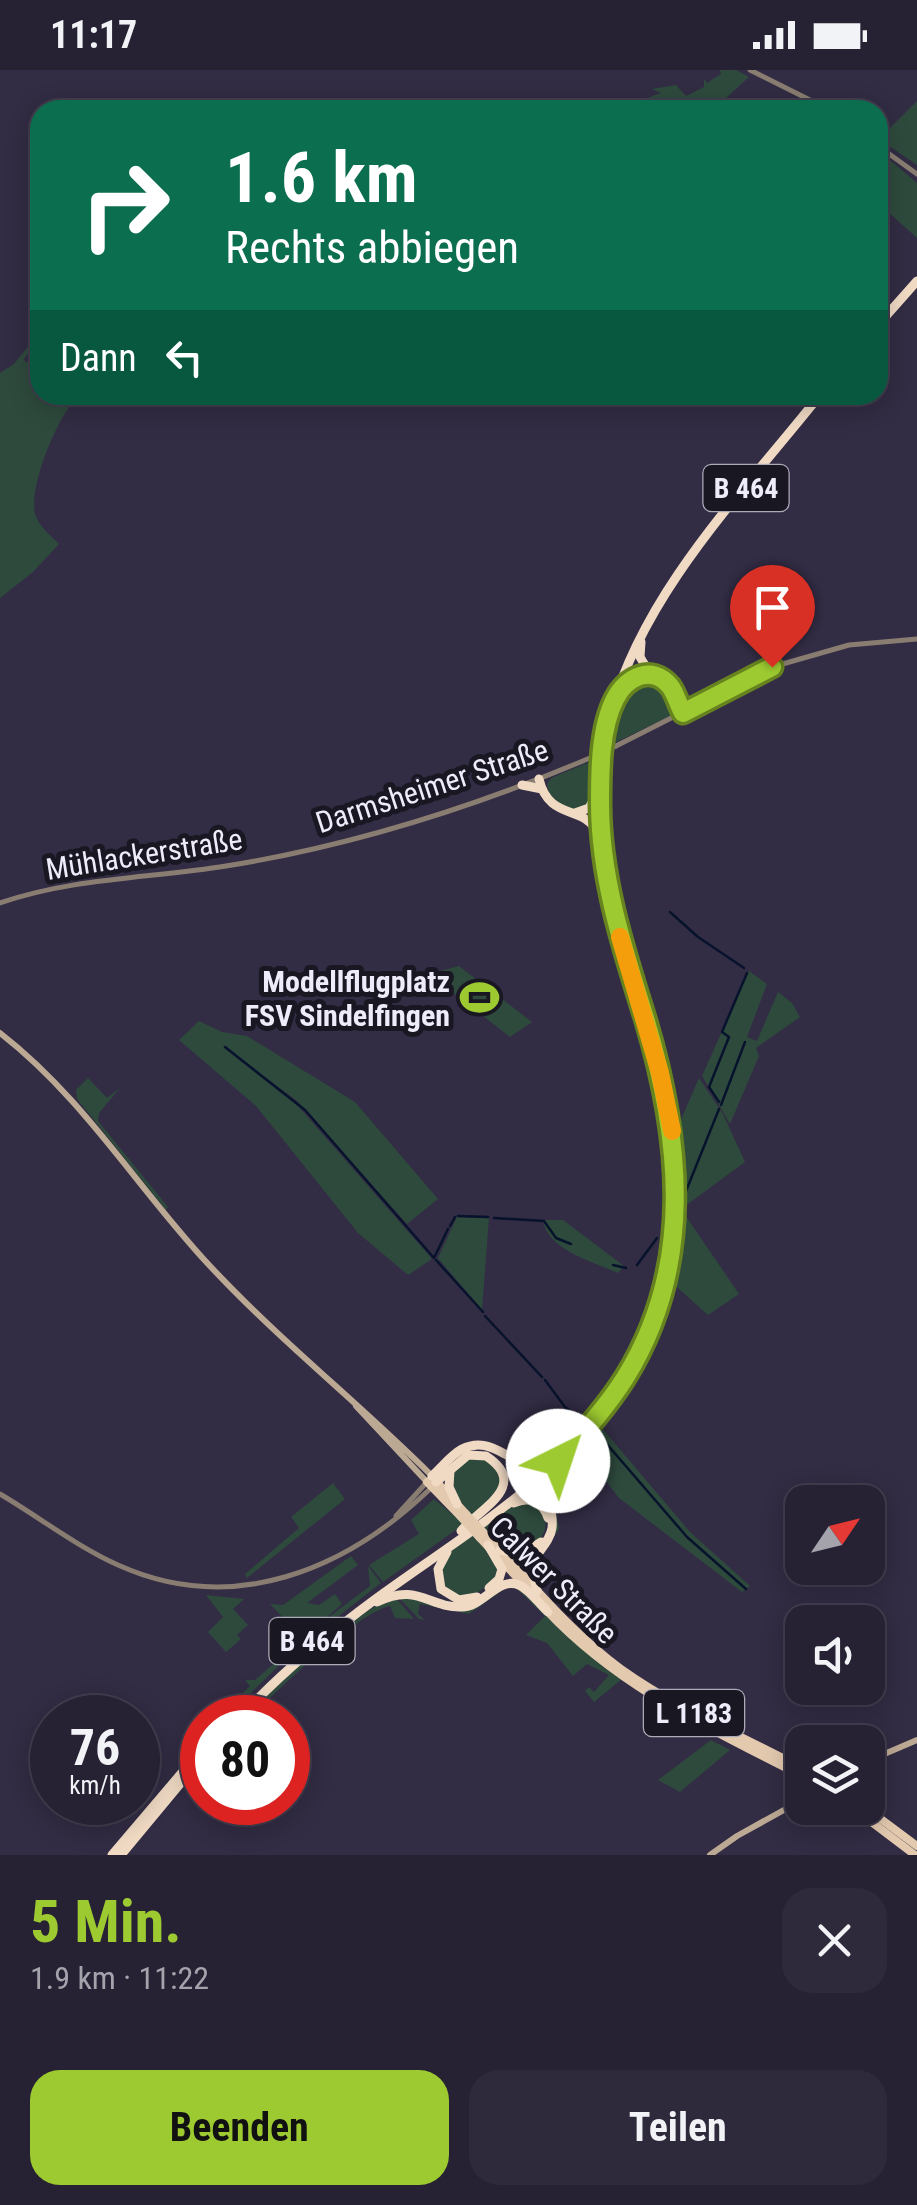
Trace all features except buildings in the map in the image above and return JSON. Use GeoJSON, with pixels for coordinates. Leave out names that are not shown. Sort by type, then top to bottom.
{"type":"FeatureCollection","features":[{"type":"Feature","properties":{"kind":"highway"},"geometry":{"type":"LineString","coordinates":[[888,314],[917,281]]}},
{"type":"Feature","properties":{"kind":"highway","name":"B 464"},"geometry":{"type":"LineString","coordinates":[[256,1695],[328,1628],[494,1514],[572,1444],[635,1358],[655,1312],[668,1268],[676,1216],[676,1170],[664,1090],[617,925],[603,850],[600,787],[605,742],[616,697],[642,634],[695,554],[812,405]]}},
{"type":"Feature","properties":{"kind":"highway"},"geometry":{"type":"LineString","coordinates":[[642,634],[640,656],[681,705],[697,705]]}},
{"type":"Feature","properties":{"kind":"highway"},"geometry":{"type":"LineString","coordinates":[[616,697],[634,678],[656,675]]}},
{"type":"Feature","properties":{"kind":"highway"},"geometry":{"type":"LineString","coordinates":[[522,785],[542,785],[555,807],[592,824],[603,850]]}},
{"type":"Feature","properties":{"kind":"highway"},"geometry":{"type":"LineString","coordinates":[[572,814],[589,808],[600,787]]}},
{"type":"Feature","properties":{"kind":"highway","name":"B 464"},"geometry":{"type":"LineString","coordinates":[[263,1695],[301,1658],[460,1535],[583,1430]]}},
{"type":"Feature","properties":{"kind":"highway"},"geometry":{"type":"LineString","coordinates":[[537,1592],[531,1565],[552,1527],[546,1482],[572,1444]]}},
{"type":"Feature","properties":{"kind":"highway"},"geometry":{"type":"LineString","coordinates":[[432,1482],[457,1452],[474,1445],[495,1449],[528,1464],[561,1450]]}},
{"type":"Feature","properties":{"kind":"highway"},"geometry":{"type":"LineString","coordinates":[[432,1482],[464,1456],[483,1455],[498,1466],[503,1479],[496,1500],[441,1559],[437,1574],[444,1592],[460,1600],[475,1598],[500,1576],[501,1565],[484,1539]]}},
{"type":"Feature","properties":{"kind":"highway"},"geometry":{"type":"LineString","coordinates":[[451,1468],[448,1483],[457,1504]]}},
{"type":"Feature","properties":{"kind":"highway"},"geometry":{"type":"LineString","coordinates":[[494,1514],[526,1499],[541,1506],[548,1519],[544,1537],[533,1549],[514,1555],[500,1550]]}},
{"type":"Feature","properties":{"kind":"highway"},"geometry":{"type":"LineString","coordinates":[[357,1613],[383,1599],[405,1594],[451,1606],[469,1606],[501,1586],[514,1584],[523,1587],[548,1612]]}},
{"type":"Feature","properties":{"kind":"highway"},"geometry":{"type":"LineString","coordinates":[[112,1855],[180,1774]]}},
{"type":"Feature","properties":{"kind":"highway"},"geometry":{"type":"LineString","coordinates":[[121,1855],[180,1784]]}},
{"type":"Feature","properties":{"kind":"main road","name":"Calwer Straße"},"geometry":{"type":"LineString","coordinates":[[0,1033],[65,1094],[217,1273],[432,1482],[548,1612],[588,1650],[639,1688],[707,1728],[785,1766]]}},
{"type":"Feature","properties":{"kind":"main road","name":"Calwer Straße"},"geometry":{"type":"LineString","coordinates":[[432,1482],[464,1515]]}},
{"type":"Feature","properties":{"kind":"main road","name":"Calwer Straße"},"geometry":{"type":"LineString","coordinates":[[484,1539],[500,1550],[582,1636],[631,1676],[785,1764]]}},
{"type":"Feature","properties":{"kind":"main road"},"geometry":{"type":"LineString","coordinates":[[885,1754],[917,1740]]}},
{"type":"Feature","properties":{"kind":"main road"},"geometry":{"type":"LineString","coordinates":[[713,1855],[785,1809]]}},
{"type":"Feature","properties":{"kind":"main road"},"geometry":{"type":"LineString","coordinates":[[885,1822],[917,1846]]}},
{"type":"Feature","properties":{"kind":"main road"},"geometry":{"type":"LineString","coordinates":[[875,1825],[915,1855]]}},
{"type":"Feature","properties":{"kind":"street"},"geometry":{"type":"LineString","coordinates":[[750,70],[810,100]]}},
{"type":"Feature","properties":{"kind":"street"},"geometry":{"type":"LineString","coordinates":[[888,153],[917,174]]}},
{"type":"Feature","properties":{"kind":"street"},"geometry":{"type":"LineString","coordinates":[[697,705],[805,655],[849,645],[917,639]]}},
{"type":"Feature","properties":{"kind":"street","name":"Darmsheimer Straße"},"geometry":{"type":"LineString","coordinates":[[542,785],[616,746],[681,705]]}},
{"type":"Feature","properties":{"kind":"street","name":"Darmsheimer Straße"},"geometry":{"type":"LineString","coordinates":[[295,852],[421,820],[522,785]]}},
{"type":"Feature","properties":{"kind":"street","name":"Mühlackerstraße"},"geometry":{"type":"LineString","coordinates":[[0,903],[40,892],[226,866],[295,852]]}},
{"type":"Feature","properties":{"kind":"street"},"geometry":{"type":"LineString","coordinates":[[0,1494],[106,1560],[174,1582],[223,1586],[272,1581],[316,1568],[352,1550],[390,1522],[432,1482]]}},
{"type":"Feature","properties":{"kind":"green space"},"geometry":{"type":"Polygon","coordinates":[[[720,70],[736,70],[749,77],[724,100],[643,100],[661,93],[652,89],[676,85],[686,96],[704,87],[704,79],[707,83],[721,74],[720,70]]]}},
{"type":"Feature","properties":{"kind":"green space"},"geometry":{"type":"Polygon","coordinates":[[[917,101],[917,165],[888,145],[888,130],[917,101]]]}},
{"type":"Feature","properties":{"kind":"green space"},"geometry":{"type":"Polygon","coordinates":[[[888,158],[917,183],[917,238],[888,212],[888,158]]]}},
{"type":"Feature","properties":{"kind":"green space"},"geometry":{"type":"Polygon","coordinates":[[[30,344],[24,359],[26,363],[30,359],[30,405],[73,405],[49,445],[34,503],[37,518],[59,544],[33,572],[0,598],[0,373],[14,364],[30,344]]]}},
{"type":"Feature","properties":{"kind":"green space"},"geometry":{"type":"Polygon","coordinates":[[[634,679],[659,681],[670,692],[677,710],[610,745],[620,701],[634,679]]]}},
{"type":"Feature","properties":{"kind":"green space"},"geometry":{"type":"Polygon","coordinates":[[[597,759],[590,804],[570,811],[550,797],[547,784],[551,778],[597,759]]]}},
{"type":"Feature","properties":{"kind":"green space","name":"Modellflugplatz FSV Sindelfingen"},"geometry":{"type":"Polygon","coordinates":[[[459,966],[532,1022],[510,1037],[429,974],[459,966]]]}},
{"type":"Feature","properties":{"kind":"green space"},"geometry":{"type":"Polygon","coordinates":[[[749,971],[767,984],[747,1037],[757,1041],[778,992],[792,1003],[800,1017],[756,1048],[759,1056],[730,1124],[702,1076],[749,971]]]}},
{"type":"Feature","properties":{"kind":"green space"},"geometry":{"type":"Polygon","coordinates":[[[199,1021],[222,1032],[247,1036],[355,1102],[438,1199],[407,1224],[296,1100],[223,1047],[298,1106],[432,1259],[408,1275],[358,1233],[256,1106],[179,1040],[199,1021]]]}},
{"type":"Feature","properties":{"kind":"green space"},"geometry":{"type":"Polygon","coordinates":[[[88,1078],[107,1098],[120,1088],[99,1113],[98,1121],[168,1207],[166,1210],[77,1099],[76,1090],[88,1078]]]}},
{"type":"Feature","properties":{"kind":"green space"},"geometry":{"type":"Polygon","coordinates":[[[699,1078],[723,1114],[745,1162],[681,1209],[677,1129],[699,1078]]]}},
{"type":"Feature","properties":{"kind":"green space"},"geometry":{"type":"Polygon","coordinates":[[[681,1209],[739,1294],[708,1315],[670,1281],[681,1209]]]}},
{"type":"Feature","properties":{"kind":"green space"},"geometry":{"type":"Polygon","coordinates":[[[457,1217],[489,1218],[482,1310],[438,1258],[457,1217]]]}},
{"type":"Feature","properties":{"kind":"green space"},"geometry":{"type":"Polygon","coordinates":[[[543,1220],[563,1220],[624,1266],[618,1273],[562,1247],[546,1230],[543,1220]]]}},
{"type":"Feature","properties":{"kind":"green space"},"geometry":{"type":"Polygon","coordinates":[[[593,1426],[601,1427],[690,1532],[750,1586],[742,1592],[619,1498],[586,1455],[593,1432],[585,1455],[553,1476],[559,1529],[536,1563],[550,1540],[548,1481],[593,1426]]]}},
{"type":"Feature","properties":{"kind":"green space"},"geometry":{"type":"Polygon","coordinates":[[[481,1456],[500,1473],[500,1489],[474,1517],[454,1494],[451,1474],[464,1459],[481,1456]]]}},
{"type":"Feature","properties":{"kind":"green space"},"geometry":{"type":"Polygon","coordinates":[[[333,1483],[345,1499],[247,1578],[245,1574],[299,1528],[291,1517],[333,1483]]]}},
{"type":"Feature","properties":{"kind":"green space"},"geometry":{"type":"Polygon","coordinates":[[[434,1499],[464,1524],[383,1582],[369,1565],[419,1534],[411,1520],[434,1499]]]}},
{"type":"Feature","properties":{"kind":"green space"},"geometry":{"type":"Polygon","coordinates":[[[533,1502],[543,1517],[545,1529],[524,1551],[501,1546],[483,1527],[515,1504],[533,1502]]]}},
{"type":"Feature","properties":{"kind":"green space"},"geometry":{"type":"Polygon","coordinates":[[[473,1534],[500,1567],[496,1580],[469,1598],[450,1594],[439,1577],[449,1552],[473,1534]]]}},
{"type":"Feature","properties":{"kind":"green space"},"geometry":{"type":"Polygon","coordinates":[[[351,1556],[358,1565],[307,1603],[319,1605],[335,1594],[342,1604],[314,1628],[370,1586],[368,1566],[381,1583],[295,1650],[249,1695],[241,1695],[250,1686],[245,1680],[255,1680],[303,1638],[270,1604],[283,1605],[351,1556]]]}},
{"type":"Feature","properties":{"kind":"green space"},"geometry":{"type":"Polygon","coordinates":[[[504,1587],[521,1588],[578,1644],[622,1679],[594,1702],[585,1691],[589,1687],[594,1692],[609,1675],[587,1664],[573,1676],[547,1643],[526,1635],[545,1616],[516,1588],[506,1588],[469,1614],[420,1604],[418,1614],[425,1620],[419,1619],[397,1596],[468,1608],[504,1587]]]}},
{"type":"Feature","properties":{"kind":"green space"},"geometry":{"type":"Polygon","coordinates":[[[206,1595],[244,1599],[233,1609],[248,1625],[237,1635],[241,1639],[226,1652],[208,1632],[223,1617],[206,1595]]]}},
{"type":"Feature","properties":{"kind":"green space"},"geometry":{"type":"Polygon","coordinates":[[[395,1597],[414,1619],[395,1618],[390,1606],[376,1611],[318,1654],[273,1695],[267,1695],[335,1634],[395,1597]]]}},
{"type":"Feature","properties":{"kind":"green space"},"geometry":{"type":"Polygon","coordinates":[[[711,1740],[730,1750],[680,1792],[658,1780],[711,1740]]]}},
{"type":"Feature","properties":{"kind":"waterway"},"geometry":{"type":"LineString","coordinates":[[670,912],[698,937],[744,968]]}},
{"type":"Feature","properties":{"kind":"waterway"},"geometry":{"type":"LineString","coordinates":[[719,1102],[709,1087],[729,1037],[722,1032],[747,973]]}},
{"type":"Feature","properties":{"kind":"waterway"},"geometry":{"type":"LineString","coordinates":[[721,1105],[745,1042]]}},
{"type":"Feature","properties":{"kind":"waterway"},"geometry":{"type":"LineString","coordinates":[[225,1047],[305,1110],[434,1258],[448,1229]]}},
{"type":"Feature","properties":{"kind":"waterway"},"geometry":{"type":"LineString","coordinates":[[686,1204],[684,1196],[719,1109]]}},
{"type":"Feature","properties":{"kind":"waterway"},"geometry":{"type":"LineString","coordinates":[[458,1216],[488,1217]]}},
{"type":"Feature","properties":{"kind":"waterway"},"geometry":{"type":"LineString","coordinates":[[450,1226],[455,1217]]}},
{"type":"Feature","properties":{"kind":"waterway"},"geometry":{"type":"LineString","coordinates":[[494,1218],[544,1221],[556,1238],[571,1244]]}},
{"type":"Feature","properties":{"kind":"waterway"},"geometry":{"type":"LineString","coordinates":[[637,1265],[657,1238]]}},
{"type":"Feature","properties":{"kind":"waterway"},"geometry":{"type":"LineString","coordinates":[[436,1260],[483,1312]]}},
{"type":"Feature","properties":{"kind":"waterway"},"geometry":{"type":"LineString","coordinates":[[613,1265],[626,1268]]}},
{"type":"Feature","properties":{"kind":"waterway"},"geometry":{"type":"LineString","coordinates":[[485,1316],[542,1377]]}},
{"type":"Feature","properties":{"kind":"waterway"},"geometry":{"type":"LineString","coordinates":[[545,1380],[565,1407],[593,1428],[687,1537],[746,1589]]}},
{"type":"Feature","properties":{"kind":"slow traffic"},"geometry":{"type":"LineString","coordinates":[[620,937],[660,1073],[672,1131]]}},
{"type":"Feature","properties":{"kind":"place","name":"Modellflugplatz FSV Sindelfingen"},"geometry":{"type":"Point","coordinates":[480,998]}},
{"type":"Feature","properties":{"kind":"route"},"geometry":{"type":"LineString","coordinates":[[558,1461],[594,1420],[631,1368],[667,1273],[676,1216],[676,1170],[667,1104],[617,925],[603,850],[600,781],[612,709],[626,684],[645,674],[656,675],[670,686],[683,713],[772,667]]}}]}
